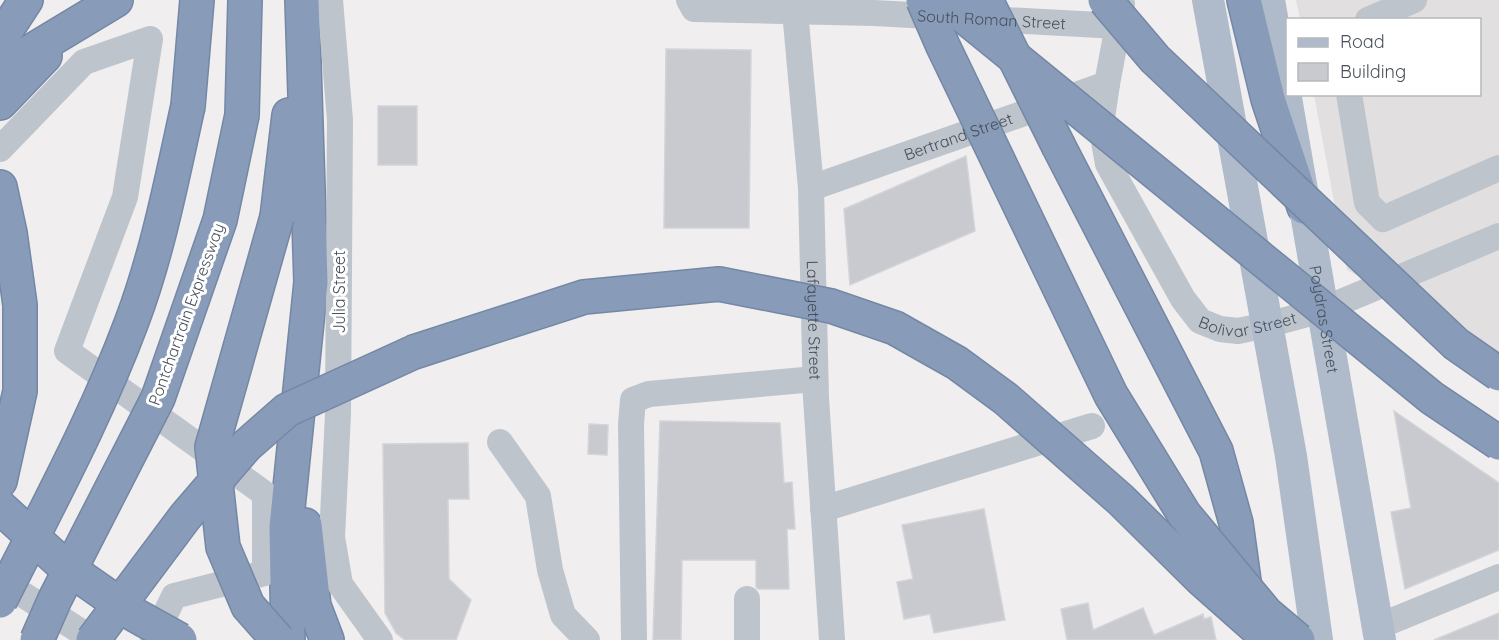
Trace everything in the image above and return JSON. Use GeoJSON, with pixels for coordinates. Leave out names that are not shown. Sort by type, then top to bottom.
{"type":"FeatureCollection","features":[{"type":"Feature","properties":{"kind":"highway"},"geometry":{"type":"LineString","coordinates":[[0,40],[26,0]]}},
{"type":"Feature","properties":{"kind":"highway"},"geometry":{"type":"LineString","coordinates":[[0,70],[116,0]]}},
{"type":"Feature","properties":{"kind":"highway"},"geometry":{"type":"LineString","coordinates":[[0,601],[93,412],[133,320],[160,231],[188,106],[197,0]]}},
{"type":"Feature","properties":{"kind":"highway","name":"Pontchartrain Expressway"},"geometry":{"type":"LineString","coordinates":[[37,640],[55,599],[158,398],[220,220],[242,115],[245,0]]}},
{"type":"Feature","properties":{"kind":"highway"},"geometry":{"type":"LineString","coordinates":[[923,0],[1111,395],[1184,514],[1266,613],[1298,640]]}},
{"type":"Feature","properties":{"kind":"highway"},"geometry":{"type":"LineString","coordinates":[[942,0],[1059,92],[1432,398],[1499,443]]}},
{"type":"Feature","properties":{"kind":"highway"},"geometry":{"type":"LineString","coordinates":[[986,0],[1069,167],[1216,451],[1236,523],[1252,640]]}},
{"type":"Feature","properties":{"kind":"highway"},"geometry":{"type":"LineString","coordinates":[[1244,0],[1268,99],[1306,212]]}},
{"type":"Feature","properties":{"kind":"highway"},"geometry":{"type":"LineString","coordinates":[[278,640],[248,606],[224,547],[212,447],[277,217],[312,1]]}},
{"type":"Feature","properties":{"kind":"highway"},"geometry":{"type":"LineString","coordinates":[[288,640],[286,527],[311,282],[312,1]]}},
{"type":"Feature","properties":{"kind":"highway"},"geometry":{"type":"LineString","coordinates":[[1111,13],[1155,59],[1456,344],[1499,374]]}},
{"type":"Feature","properties":{"kind":"highway"},"geometry":{"type":"LineString","coordinates":[[0,103],[75,25]]}},
{"type":"Feature","properties":{"kind":"highway"},"geometry":{"type":"LineString","coordinates":[[0,186],[10,233],[20,305],[20,391],[0,481]]}},
{"type":"Feature","properties":{"kind":"highway"},"geometry":{"type":"LineString","coordinates":[[93,640],[185,517],[246,446],[287,410],[414,352],[584,297],[719,284],[831,306],[895,328],[957,363],[1006,399],[1113,492],[1201,579],[1270,640]]}},
{"type":"Feature","properties":{"kind":"highway"},"geometry":{"type":"LineString","coordinates":[[303,359],[309,433],[305,530],[314,606],[327,640]]}},
{"type":"Feature","properties":{"kind":"highway"},"geometry":{"type":"LineString","coordinates":[[0,507],[62,564],[135,615],[180,640]]}},
{"type":"Feature","properties":{"kind":"main road"},"geometry":{"type":"LineString","coordinates":[[1208,0],[1291,456],[1317,640]]}},
{"type":"Feature","properties":{"kind":"main road","name":"Poydras Street"},"geometry":{"type":"LineString","coordinates":[[1269,0],[1378,633]]}},
{"type":"Feature","properties":{"kind":"street","name":"South Roman Street"},"geometry":{"type":"LineString","coordinates":[[689,0],[694,9],[794,6],[874,13],[1111,13]]}},
{"type":"Feature","properties":{"kind":"street"},"geometry":{"type":"LineString","coordinates":[[1107,84],[1111,13],[1122,0]]}},
{"type":"Feature","properties":{"kind":"street"},"geometry":{"type":"LineString","coordinates":[[1373,18],[1414,0]]}},
{"type":"Feature","properties":{"kind":"street","name":"Julia Street"},"geometry":{"type":"LineString","coordinates":[[312,1],[340,120],[338,414],[333,537],[340,585],[380,640]]}},
{"type":"Feature","properties":{"kind":"street","name":"Lafayette Street"},"geometry":{"type":"LineString","coordinates":[[794,6],[811,188],[815,379],[832,640]]}},
{"type":"Feature","properties":{"kind":"street"},"geometry":{"type":"LineString","coordinates":[[0,149],[84,62],[150,39],[125,197],[67,351],[265,494],[265,573],[174,596],[153,640]]}},
{"type":"Feature","properties":{"kind":"street","name":"Bolivar Street"},"geometry":{"type":"LineString","coordinates":[[1107,84],[1101,125],[1108,164],[1183,299],[1200,321],[1220,329],[1238,331],[1322,310],[1499,236]]}},
{"type":"Feature","properties":{"kind":"street","name":"Bertrand Street"},"geometry":{"type":"LineString","coordinates":[[811,188],[1107,84]]}},
{"type":"Feature","properties":{"kind":"street"},"geometry":{"type":"LineString","coordinates":[[1348,96],[1367,203],[1383,219],[1499,168]]}},
{"type":"Feature","properties":{"kind":"street"},"geometry":{"type":"LineString","coordinates":[[634,640],[631,424],[633,400],[649,394],[815,379]]}},
{"type":"Feature","properties":{"kind":"street"},"geometry":{"type":"LineString","coordinates":[[823,510],[1092,426]]}},
{"type":"Feature","properties":{"kind":"street"},"geometry":{"type":"LineString","coordinates":[[500,442],[538,496],[550,570],[563,615],[587,640]]}},
{"type":"Feature","properties":{"kind":"street"},"geometry":{"type":"LineString","coordinates":[[1378,633],[1499,577]]}},
{"type":"Feature","properties":{"kind":"street"},"geometry":{"type":"LineString","coordinates":[[0,580],[93,640]]}},
{"type":"Feature","properties":{"kind":"street"},"geometry":{"type":"LineString","coordinates":[[747,599],[747,640]]}},
{"type":"Feature","properties":{"kind":"shaded area"},"geometry":{"type":"Polygon","coordinates":[[[1296,0],[1499,0],[1499,353],[1347,270],[1314,96],[1481,96],[1481,18],[1300,18],[1296,0]]]}},
{"type":"Feature","properties":{"kind":"building"},"geometry":{"type":"Polygon","coordinates":[[[666,49],[751,50],[749,228],[664,228],[666,49]]]}},
{"type":"Feature","properties":{"kind":"building"},"geometry":{"type":"Polygon","coordinates":[[[378,106],[417,106],[417,165],[378,165],[378,106]]]}},
{"type":"Feature","properties":{"kind":"building"},"geometry":{"type":"Polygon","coordinates":[[[966,156],[975,231],[850,285],[844,209],[966,156]]]}},
{"type":"Feature","properties":{"kind":"building"},"geometry":{"type":"Polygon","coordinates":[[[1394,411],[1499,483],[1499,550],[1405,589],[1391,512],[1411,508],[1394,411]]]}},
{"type":"Feature","properties":{"kind":"building"},"geometry":{"type":"Polygon","coordinates":[[[660,421],[780,423],[784,483],[792,482],[795,529],[787,529],[789,589],[758,589],[756,587],[756,560],[682,560],[681,640],[653,640],[660,421]]]}},
{"type":"Feature","properties":{"kind":"building"},"geometry":{"type":"Polygon","coordinates":[[[589,424],[608,425],[607,455],[588,454],[589,424]]]}},
{"type":"Feature","properties":{"kind":"building"},"geometry":{"type":"Polygon","coordinates":[[[468,443],[469,499],[448,499],[449,579],[471,600],[456,640],[405,640],[396,633],[385,613],[383,444],[468,443]]]}},
{"type":"Feature","properties":{"kind":"building"},"geometry":{"type":"Polygon","coordinates":[[[984,509],[1005,620],[934,633],[930,614],[904,619],[897,582],[913,579],[902,525],[984,509]]]}},
{"type":"Feature","properties":{"kind":"building"},"geometry":{"type":"Polygon","coordinates":[[[1088,603],[1093,630],[1143,608],[1154,635],[1203,614],[1204,619],[1211,617],[1216,640],[1067,640],[1061,609],[1088,603]]]}},
{"type":"Feature","properties":{"kind":"building"},"geometry":{"type":"Polygon","coordinates":[[[1499,613],[1499,640],[1434,640],[1499,613]]]}}]}
